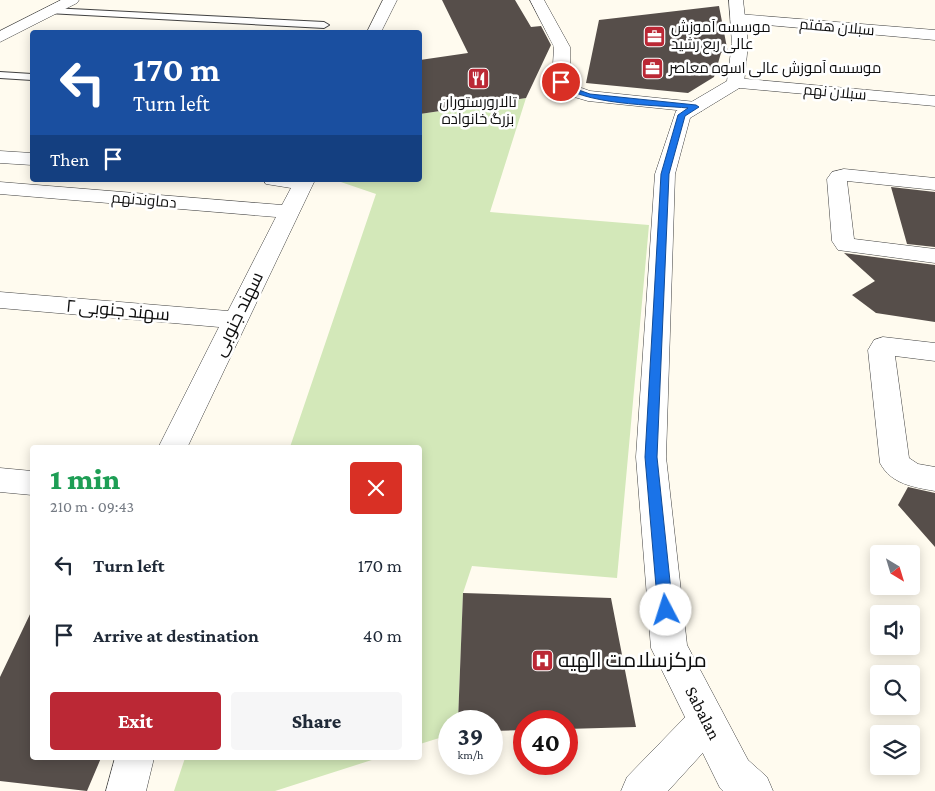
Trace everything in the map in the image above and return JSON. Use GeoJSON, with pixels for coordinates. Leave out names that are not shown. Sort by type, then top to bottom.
{"type":"FeatureCollection","features":[{"type":"Feature","properties":{"kind":"street"},"geometry":{"type":"LineString","coordinates":[[0,37],[72,0]]}},
{"type":"Feature","properties":{"kind":"street"},"geometry":{"type":"LineString","coordinates":[[375,30],[390,0]]}},
{"type":"Feature","properties":{"kind":"street"},"geometry":{"type":"LineString","coordinates":[[537,0],[562,47],[561,82],[570,90],[588,96],[696,107]]}},
{"type":"Feature","properties":{"kind":"street"},"geometry":{"type":"LineString","coordinates":[[735,83],[740,44],[737,10]]}},
{"type":"Feature","properties":{"kind":"street","name":"سبلان هفتم"},"geometry":{"type":"LineString","coordinates":[[737,10],[935,35]]}},
{"type":"Feature","properties":{"kind":"street","name":"Sabalan"},"geometry":{"type":"LineString","coordinates":[[735,83],[682,115],[665,174],[651,457],[669,648],[734,774],[753,791]]}},
{"type":"Feature","properties":{"kind":"street","name":"سبلان نهم"},"geometry":{"type":"LineString","coordinates":[[735,83],[935,101]]}},
{"type":"Feature","properties":{"kind":"street"},"geometry":{"type":"LineString","coordinates":[[0,157],[30,159]]}},
{"type":"Feature","properties":{"kind":"street"},"geometry":{"type":"LineString","coordinates":[[935,184],[844,175],[839,176],[837,179],[843,241],[846,244],[935,256]]}},
{"type":"Feature","properties":{"kind":"street","name":"سهند جنوبی"},"geometry":{"type":"LineString","coordinates":[[173,445],[304,182]]}},
{"type":"Feature","properties":{"kind":"street","name":"دماوندنهم"},"geometry":{"type":"LineString","coordinates":[[0,188],[288,212]]}},
{"type":"Feature","properties":{"kind":"street","name":"سهند جنوبی ۲"},"geometry":{"type":"LineString","coordinates":[[0,300],[235,320]]}},
{"type":"Feature","properties":{"kind":"street"},"geometry":{"type":"LineString","coordinates":[[935,352],[890,346],[883,346],[881,350],[895,463],[908,474],[935,479]]}},
{"type":"Feature","properties":{"kind":"street"},"geometry":{"type":"LineString","coordinates":[[0,480],[30,483]]}},
{"type":"Feature","properties":{"kind":"street"},"geometry":{"type":"LineString","coordinates":[[640,791],[707,721]]}},
{"type":"Feature","properties":{"kind":"street"},"geometry":{"type":"LineString","coordinates":[[126,791],[134,760]]}},
{"type":"Feature","properties":{"kind":"lane"},"geometry":{"type":"LineString","coordinates":[[51,11],[324,25]]}},
{"type":"Feature","properties":{"kind":"lane"},"geometry":{"type":"LineString","coordinates":[[0,75],[30,77]]}},
{"type":"Feature","properties":{"kind":"green space"},"geometry":{"type":"Polygon","coordinates":[[[526,98],[490,212],[649,225],[617,578],[472,566],[463,593],[458,710],[438,710],[438,738],[422,743],[422,445],[291,445],[376,194],[341,182],[422,182],[422,114],[526,98]]]}},
{"type":"Feature","properties":{"kind":"green space"},"geometry":{"type":"Polygon","coordinates":[[[184,760],[372,760],[275,791],[174,791],[184,760]]]}},
{"type":"Feature","properties":{"kind":"building","name":"تالارورستوران بزرگ خانواده"},"geometry":{"type":"Polygon","coordinates":[[[442,0],[515,0],[531,27],[541,26],[551,45],[526,98],[422,114],[422,60],[468,53],[442,0]]]}},
{"type":"Feature","properties":{"kind":"building"},"geometry":{"type":"Polygon","coordinates":[[[719,6],[728,53],[721,53],[714,77],[688,93],[586,83],[599,20],[719,6]]]}},
{"type":"Feature","properties":{"kind":"building"},"geometry":{"type":"Polygon","coordinates":[[[891,187],[935,192],[935,247],[907,244],[891,187]]]}},
{"type":"Feature","properties":{"kind":"building"},"geometry":{"type":"Polygon","coordinates":[[[844,253],[935,265],[935,322],[876,313],[852,295],[875,281],[844,253]]]}},
{"type":"Feature","properties":{"kind":"building"},"geometry":{"type":"Polygon","coordinates":[[[908,487],[935,493],[935,547],[898,505],[908,487]]]}},
{"type":"Feature","properties":{"kind":"building","name":"مرکزسلامت الهیه"},"geometry":{"type":"Polygon","coordinates":[[[463,593],[611,598],[636,727],[578,729],[578,710],[513,710],[513,730],[503,731],[503,710],[458,710],[463,593]]]}},
{"type":"Feature","properties":{"kind":"building"},"geometry":{"type":"Polygon","coordinates":[[[30,614],[30,760],[100,760],[87,791],[0,781],[0,677],[30,614]]]}},
{"type":"Feature","properties":{"kind":"place","name":"موسسه آموزش عالی ربع رشید"},"geometry":{"type":"Point","coordinates":[655,36]}},
{"type":"Feature","properties":{"kind":"place","name":"موسسه آموزش عالی اسوه معاصر"},"geometry":{"type":"Point","coordinates":[653,68]}},
{"type":"Feature","properties":{"kind":"place","name":"تالارورستوران بزرگ خانواده"},"geometry":{"type":"Point","coordinates":[478,79]}},
{"type":"Feature","properties":{"kind":"place","name":"مرکزسلامت الهیه"},"geometry":{"type":"Point","coordinates":[542,660]}},
{"type":"Feature","properties":{"kind":"route"},"geometry":{"type":"LineString","coordinates":[[561,82],[570,90],[588,96],[696,107],[682,115],[665,174],[651,457],[666,610]]}}]}
